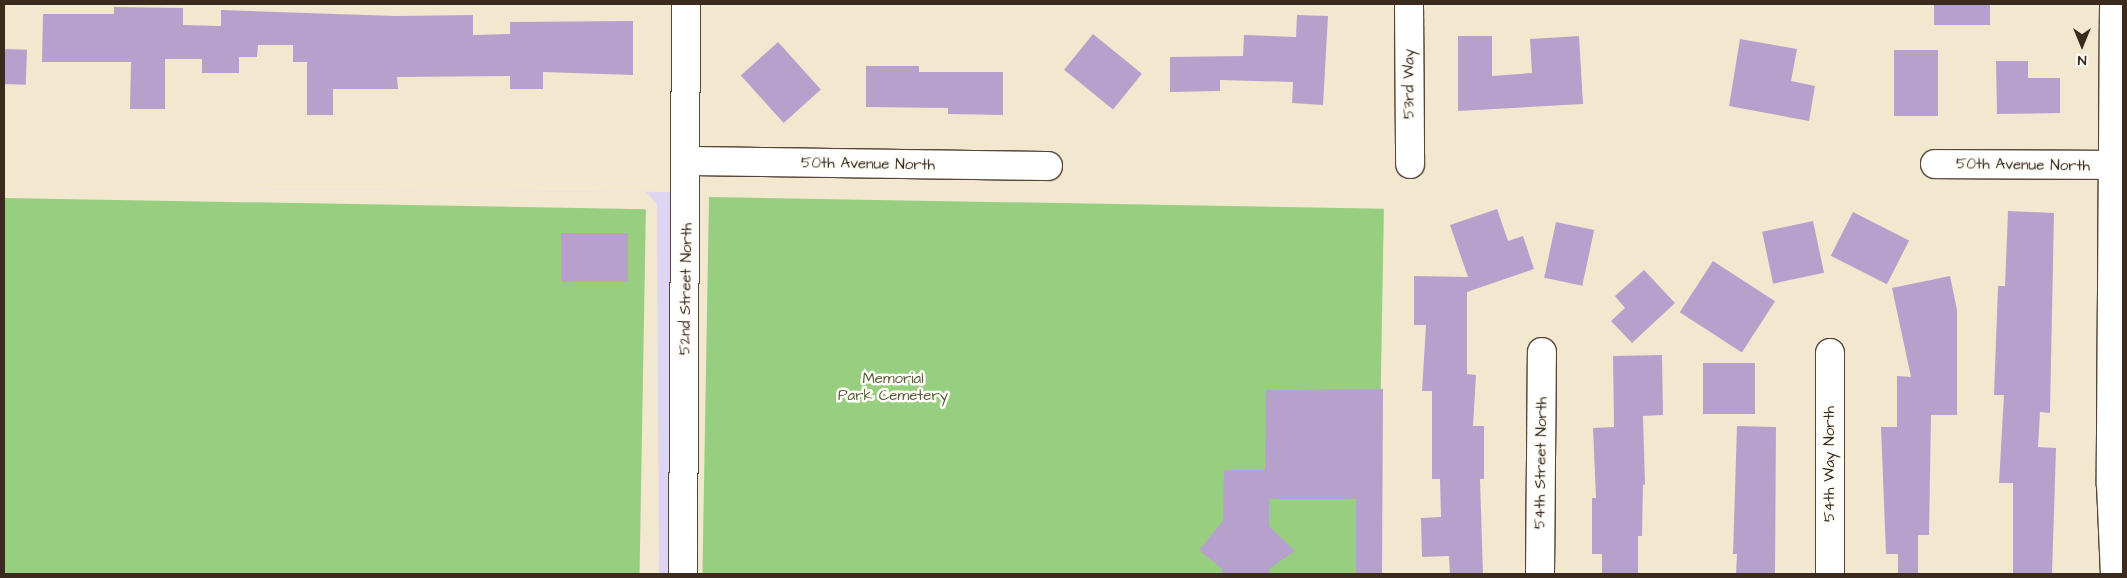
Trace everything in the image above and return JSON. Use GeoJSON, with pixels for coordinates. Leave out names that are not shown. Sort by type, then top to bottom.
{"type":"FeatureCollection","features":[{"type":"Feature","properties":{"kind":"street","name":"52nd Street North"},"geometry":{"type":"LineString","coordinates":[[683,574],[688,162],[686,4]]}},
{"type":"Feature","properties":{"kind":"street","name":"53rd Way"},"geometry":{"type":"LineString","coordinates":[[1409,4],[1410,164]]}},
{"type":"Feature","properties":{"kind":"street"},"geometry":{"type":"LineString","coordinates":[[2114,4],[2111,165],[2111,484],[2115,574]]}},
{"type":"Feature","properties":{"kind":"street","name":"50th Avenue North"},"geometry":{"type":"LineString","coordinates":[[688,162],[1048,166]]}},
{"type":"Feature","properties":{"kind":"street","name":"50th Avenue North"},"geometry":{"type":"LineString","coordinates":[[1935,164],[2111,165]]}},
{"type":"Feature","properties":{"kind":"street","name":"54th Street North"},"geometry":{"type":"LineString","coordinates":[[1540,574],[1542,352]]}},
{"type":"Feature","properties":{"kind":"street","name":"54th Way North"},"geometry":{"type":"LineString","coordinates":[[1830,353],[1830,574]]}},
{"type":"Feature","properties":{"kind":"shaded area"},"geometry":{"type":"Polygon","coordinates":[[[4,187],[675,192],[671,574],[659,574],[657,204],[646,192],[4,187]]]}},
{"type":"Feature","properties":{"kind":"green space","name":"Memorial Park Cemetery"},"geometry":{"type":"Polygon","coordinates":[[[709,197],[1384,209],[1378,574],[702,574],[709,197]]]}},
{"type":"Feature","properties":{"kind":"green space"},"geometry":{"type":"Polygon","coordinates":[[[4,198],[646,209],[640,574],[4,574],[4,198]]]}},
{"type":"Feature","properties":{"kind":"building"},"geometry":{"type":"Polygon","coordinates":[[[1934,4],[1990,4],[1990,25],[1934,25],[1934,4]]]}},
{"type":"Feature","properties":{"kind":"building"},"geometry":{"type":"Polygon","coordinates":[[[114,7],[183,8],[183,25],[221,26],[221,10],[396,16],[473,15],[473,35],[510,34],[510,22],[633,21],[633,75],[543,72],[543,89],[510,89],[510,76],[397,77],[398,89],[333,89],[333,115],[307,115],[307,62],[293,62],[293,45],[258,45],[257,57],[239,57],[239,73],[202,73],[202,59],[165,59],[165,109],[130,109],[131,62],[42,62],[43,14],[114,14],[114,7]]]}},
{"type":"Feature","properties":{"kind":"building"},"geometry":{"type":"Polygon","coordinates":[[[1297,15],[1328,16],[1323,105],[1292,103],[1293,82],[1220,80],[1220,91],[1170,92],[1170,57],[1243,56],[1244,35],[1296,37],[1297,15]]]}},
{"type":"Feature","properties":{"kind":"building"},"geometry":{"type":"Polygon","coordinates":[[[1093,34],[1142,74],[1113,109],[1064,70],[1093,34]]]}},
{"type":"Feature","properties":{"kind":"building"},"geometry":{"type":"Polygon","coordinates":[[[1458,36],[1492,36],[1492,76],[1532,73],[1530,39],[1579,36],[1583,104],[1458,111],[1458,36]]]}},
{"type":"Feature","properties":{"kind":"building"},"geometry":{"type":"Polygon","coordinates":[[[1740,39],[1797,49],[1791,81],[1815,86],[1809,121],[1729,106],[1740,39]]]}},
{"type":"Feature","properties":{"kind":"building"},"geometry":{"type":"Polygon","coordinates":[[[778,42],[821,90],[784,123],[741,75],[778,42]]]}},
{"type":"Feature","properties":{"kind":"building"},"geometry":{"type":"Polygon","coordinates":[[[4,49],[27,50],[26,85],[4,84],[4,49]]]}},
{"type":"Feature","properties":{"kind":"building"},"geometry":{"type":"Polygon","coordinates":[[[1894,50],[1938,50],[1938,116],[1894,116],[1894,50]]]}},
{"type":"Feature","properties":{"kind":"building"},"geometry":{"type":"Polygon","coordinates":[[[1996,61],[2028,61],[2028,78],[2060,78],[2060,113],[1997,114],[1996,61]]]}},
{"type":"Feature","properties":{"kind":"building"},"geometry":{"type":"Polygon","coordinates":[[[866,66],[919,66],[919,72],[1003,72],[1003,115],[948,114],[948,108],[866,107],[866,66]]]}},
{"type":"Feature","properties":{"kind":"building"},"geometry":{"type":"Polygon","coordinates":[[[1497,209],[1508,241],[1523,236],[1534,269],[1467,292],[1467,374],[1476,375],[1473,426],[1484,426],[1484,479],[1480,479],[1483,574],[1450,574],[1449,556],[1422,557],[1421,518],[1441,517],[1440,479],[1432,479],[1432,391],[1422,391],[1426,325],[1414,325],[1414,276],[1468,277],[1450,225],[1497,209]]]}},
{"type":"Feature","properties":{"kind":"building"},"geometry":{"type":"Polygon","coordinates":[[[2008,211],[2054,213],[2050,413],[2040,412],[2038,447],[2056,448],[2052,574],[2013,574],[2013,483],[1999,483],[2004,395],[1994,395],[1998,286],[2005,286],[2008,211]]]}},
{"type":"Feature","properties":{"kind":"building"},"geometry":{"type":"Polygon","coordinates":[[[1853,212],[1909,241],[1887,284],[1831,256],[1853,212]]]}},
{"type":"Feature","properties":{"kind":"building"},"geometry":{"type":"Polygon","coordinates":[[[1813,221],[1824,273],[1773,284],[1762,232],[1813,221]]]}},
{"type":"Feature","properties":{"kind":"building"},"geometry":{"type":"Polygon","coordinates":[[[1556,222],[1594,230],[1582,286],[1544,278],[1556,222]]]}},
{"type":"Feature","properties":{"kind":"building"},"geometry":{"type":"Polygon","coordinates":[[[561,233],[628,233],[628,282],[561,282],[561,233]]]}},
{"type":"Feature","properties":{"kind":"building"},"geometry":{"type":"Polygon","coordinates":[[[1713,261],[1775,301],[1742,352],[1680,312],[1713,261]]]}},
{"type":"Feature","properties":{"kind":"building"},"geometry":{"type":"Polygon","coordinates":[[[1644,270],[1675,303],[1632,343],[1611,321],[1625,308],[1615,296],[1644,270]]]}},
{"type":"Feature","properties":{"kind":"building"},"geometry":{"type":"Polygon","coordinates":[[[1950,276],[1957,310],[1957,415],[1931,415],[1929,535],[1918,535],[1918,574],[1898,574],[1898,554],[1886,554],[1881,427],[1897,427],[1897,376],[1911,377],[1892,288],[1950,276]]]}},
{"type":"Feature","properties":{"kind":"building"},"geometry":{"type":"Polygon","coordinates":[[[1662,355],[1663,415],[1643,416],[1645,484],[1643,485],[1642,536],[1638,536],[1638,574],[1602,574],[1602,554],[1592,554],[1592,498],[1596,498],[1593,428],[1614,427],[1613,356],[1662,355]]]}},
{"type":"Feature","properties":{"kind":"building"},"geometry":{"type":"Polygon","coordinates":[[[1703,363],[1755,363],[1755,414],[1703,414],[1703,363]]]}},
{"type":"Feature","properties":{"kind":"building"},"geometry":{"type":"Polygon","coordinates":[[[1383,389],[1382,574],[1356,574],[1356,499],[1269,499],[1269,526],[1295,551],[1269,569],[1269,574],[1222,574],[1222,569],[1199,550],[1223,521],[1224,470],[1265,470],[1266,390],[1383,389]]]}},
{"type":"Feature","properties":{"kind":"building"},"geometry":{"type":"Polygon","coordinates":[[[1737,426],[1776,427],[1775,574],[1736,574],[1737,554],[1733,554],[1737,426]]]}}]}
